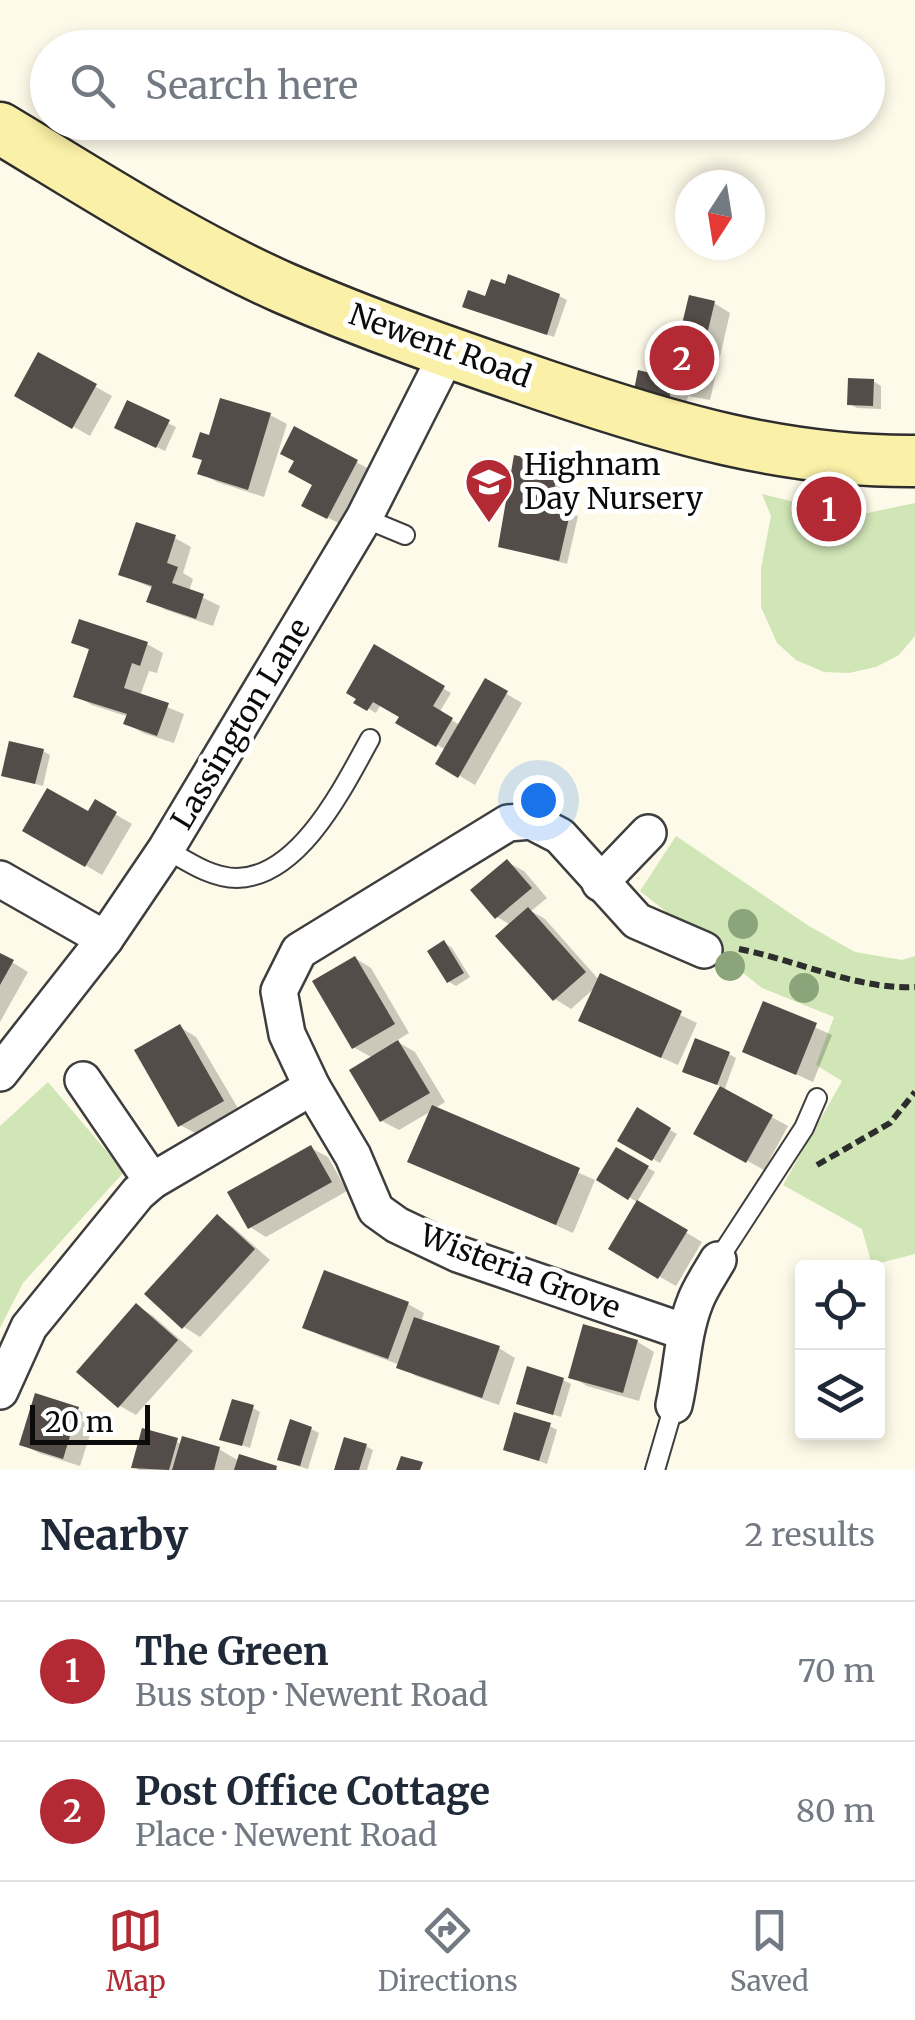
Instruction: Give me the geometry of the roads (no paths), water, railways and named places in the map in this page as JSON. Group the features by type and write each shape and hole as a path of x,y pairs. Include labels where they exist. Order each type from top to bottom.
{"main road":[{"name":"Newent Road","path":"0,128 177,235 283,287 448,352 663,426 752,447 818,458 915,461"}],"street":[{"name":"Lassington Lane","path":"0,1072 106,939 166,849 364,518 448,352"},
{"name":"Wisteria Grove","path":"686,1332 458,1254 376,1210 353,1156 312,1088 287,1035 279,991 299,950 508,823 531,821 560,836 637,920 704,950"},
{"path":"600,883 648,833"},
{"path":"0,879 106,939"},
{"path":"82,1080 152,1180"},
{"path":"0,1392 29,1328 138,1193 152,1180 312,1088"},
{"path":"674,1405 695,1300 718,1260"}],"lane":[{"path":"364,518 405,536"},
{"path":"166,849 209,873 238,878 277,867 332,807 370,738"},
{"path":"718,1260 804,1128 817,1098"},
{"path":"655,1470 674,1405"}],"place":[{"name":"Post Office Cottage","path":"682,358"},
{"name":"The Green","path":"829,509"},
{"name":"Highnam Day Nursery","path":"489,524"}]}
